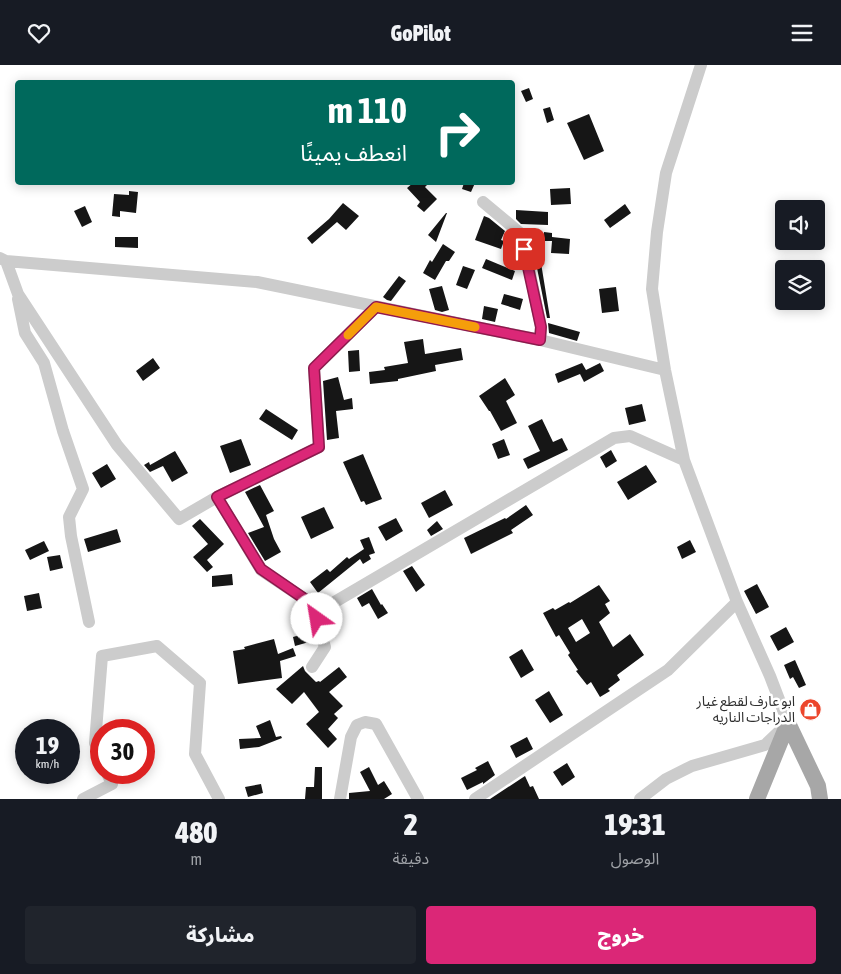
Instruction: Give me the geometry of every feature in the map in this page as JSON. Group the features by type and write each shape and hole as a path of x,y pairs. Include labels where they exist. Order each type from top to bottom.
{"main road":[{"path":"757,799 788,723"},
{"path":"788,723 818,786 820,799"}],"street":[{"path":"640,799 666,779 692,766 765,745 788,723 737,602 684,460 664,370 652,289 657,232 666,173 701,65"},
{"path":"483,202 520,233 541,327 540,340"},
{"path":"376,307 314,368 319,447 217,497 179,519 117,445 18,294 3,259 257,282 540,340 664,370"},
{"path":"18,294 25,333 44,363 63,431 83,489 69,517 71,536 89,622"},
{"path":"217,497 261,569 321,610 614,439 630,436 684,460"},
{"path":"475,799 668,670 737,602"},
{"path":"312,604 326,647 312,667"},
{"path":"97,719 102,656 158,646 200,683 195,753 219,799"},
{"path":"340,799 351,737 357,725 365,722 376,724 418,799"},
{"path":"83,799 112,784"}],"building":[{"path":"529,88 533,99 526,102 521,91"},
{"path":"550,107 554,120 547,123 543,109"},
{"path":"589,114 604,151 584,160 567,123"},
{"path":"411,185 427,185 425,187 437,199 424,212 417,206 420,202 407,188"},
{"path":"463,185 474,185 471,192 462,189"},
{"path":"570,188 571,204 551,205 550,189"},
{"path":"129,191 138,192 136,213 120,211 120,217 112,216 114,194 129,195"},
{"path":"343,203 359,216 346,230 337,222 312,244 307,238 329,219"},
{"path":"625,204 631,213 610,228 604,220"},
{"path":"85,206 92,222 82,227 74,211"},
{"path":"516,210 548,212 548,225 521,224 516,219"},
{"path":"447,213 436,242 428,235"},
{"path":"484,216 505,231 501,240 504,241 501,249 475,240"},
{"path":"544,232 552,233 552,237 570,239 569,254 551,253 552,241 543,241"},
{"path":"115,237 138,237 138,248 115,247"},
{"path":"443,244 455,252 449,261 446,261 435,280 423,273 430,260 432,262"},
{"path":"486,259 515,271 512,280 482,268"},
{"path":"536,263 541,263 550,318 547,318"},
{"path":"463,266 475,270 467,289 456,285"},
{"path":"399,276 406,281 391,301 387,300 383,297"},
{"path":"442,286 449,310 442,312 435,310 429,289"},
{"path":"616,287 619,311 602,313 599,289"},
{"path":"504,294 523,299 520,310 501,304"},
{"path":"484,306 498,309 495,322 482,319"},
{"path":"548,323 580,332 577,341 549,333"},
{"path":"423,339 425,354 461,348 463,360 435,365 436,371 398,379 398,381 370,384 369,372 385,370 384,367 408,363 404,342"},
{"path":"359,350 360,371 349,372 348,351"},
{"path":"153,358 160,368 143,381 136,371"},
{"path":"582,363 586,370 600,363 604,371 584,382 580,374 558,383 555,374"},
{"path":"338,377 344,400 352,398 353,409 336,411 339,438 327,440 323,381"},
{"path":"505,378 515,395 506,401 517,423 501,431 479,396"},
{"path":"642,404 646,421 629,425 625,408"},
{"path":"266,409 298,430 292,440 259,419"},
{"path":"542,419 553,442 562,438 568,450 528,469 523,459 540,451 528,426"},
{"path":"241,439 251,465 230,473 220,446"},
{"path":"504,439 510,455 498,459 492,444"},
{"path":"611,450 617,461 606,468 600,457"},
{"path":"175,451 188,473 172,482 163,466 150,472 144,465 149,462 150,465"},
{"path":"363,454 382,499 366,505 364,501 361,502 343,462"},
{"path":"107,464 116,479 101,488 92,473"},
{"path":"646,465 657,482 628,500 617,482"},
{"path":"260,485 274,511 266,515 274,539 281,552 265,561 248,533 264,527 245,492"},
{"path":"445,490 453,505 429,518 421,503"},
{"path":"526,505 533,515 511,530 513,533 471,554 464,538 506,519"},
{"path":"324,507 334,528 311,539 301,517"},
{"path":"396,518 403,531 386,541 378,527"},
{"path":"200,519 224,544 207,560 213,567 207,572 193,557 208,544 192,526"},
{"path":"437,521 443,529 431,536 427,530"},
{"path":"117,529 121,542 88,552 84,539"},
{"path":"369,537 375,553 369,555 371,559 363,564 360,559 318,593 310,582 327,569 330,572 347,557 349,559 364,549 360,540"},
{"path":"690,540 696,552 682,559 677,547"},
{"path":"44,541 49,551 30,560 25,550"},
{"path":"60,555 63,568 50,571 47,557"},
{"path":"412,566 425,585 416,592 403,571"},
{"path":"232,574 233,585 212,587 212,576"},
{"path":"757,584 769,607 756,614 744,591"},
{"path":"599,585 610,601 605,604 610,613 599,622 613,647 630,634 644,655 617,675 620,680 608,689 610,691 600,697 591,682 587,685 576,671 578,670 568,655 570,653 559,635 556,637 543,613 570,603","holes":["582,619 590,633 576,642 568,628"]},
{"path":"372,589 388,613 378,619 369,603 362,607 357,598"},
{"path":"39,593 42,608 27,611 24,596"},
{"path":"786,627 794,642 778,651 770,636"},
{"path":"307,633 309,642 295,646 293,637"},
{"path":"274,639 278,654 293,648 296,656 280,661 282,678 238,684 233,651"},
{"path":"522,649 534,670 521,678 509,657"},
{"path":"795,660 806,685 799,688 793,677 790,679 784,665"},
{"path":"303,666 305,671 316,682 320,682 339,667 347,677 329,692 343,706 334,714 338,718 328,729 337,739 328,748 306,724 319,712 304,692 292,704 276,689"},
{"path":"549,691 563,715 550,723 535,700"},
{"path":"810,699 821,712 817,718 813,716 804,704"},
{"path":"270,720 276,737 281,736 282,738 259,747 240,749 239,739 261,738 256,726"},
{"path":"527,737 533,749 516,758 510,746"},
{"path":"488,761 495,775 483,784 483,782 467,790 461,778 477,770 475,768"},
{"path":"567,763 575,777 562,786 553,772"},
{"path":"315,767 322,767 322,799 305,799 306,787 314,787"},
{"path":"369,767 378,785 384,781 392,794 384,799 349,799 349,793 370,791 360,772"},
{"path":"525,776 530,787 533,786 539,799 490,799"},
{"path":"261,784 263,793 248,797 245,787"}],"slow traffic":[{"path":"348,335 376,307 475,327"}],"place":[{"name":"ابو عارف لقطع غيار الدراجات الناريه","path":"811,709"}],"route":[{"path":"317,619 312,604 261,569 217,497 319,447 314,368 376,307 540,340 541,327 524,249"}]}
